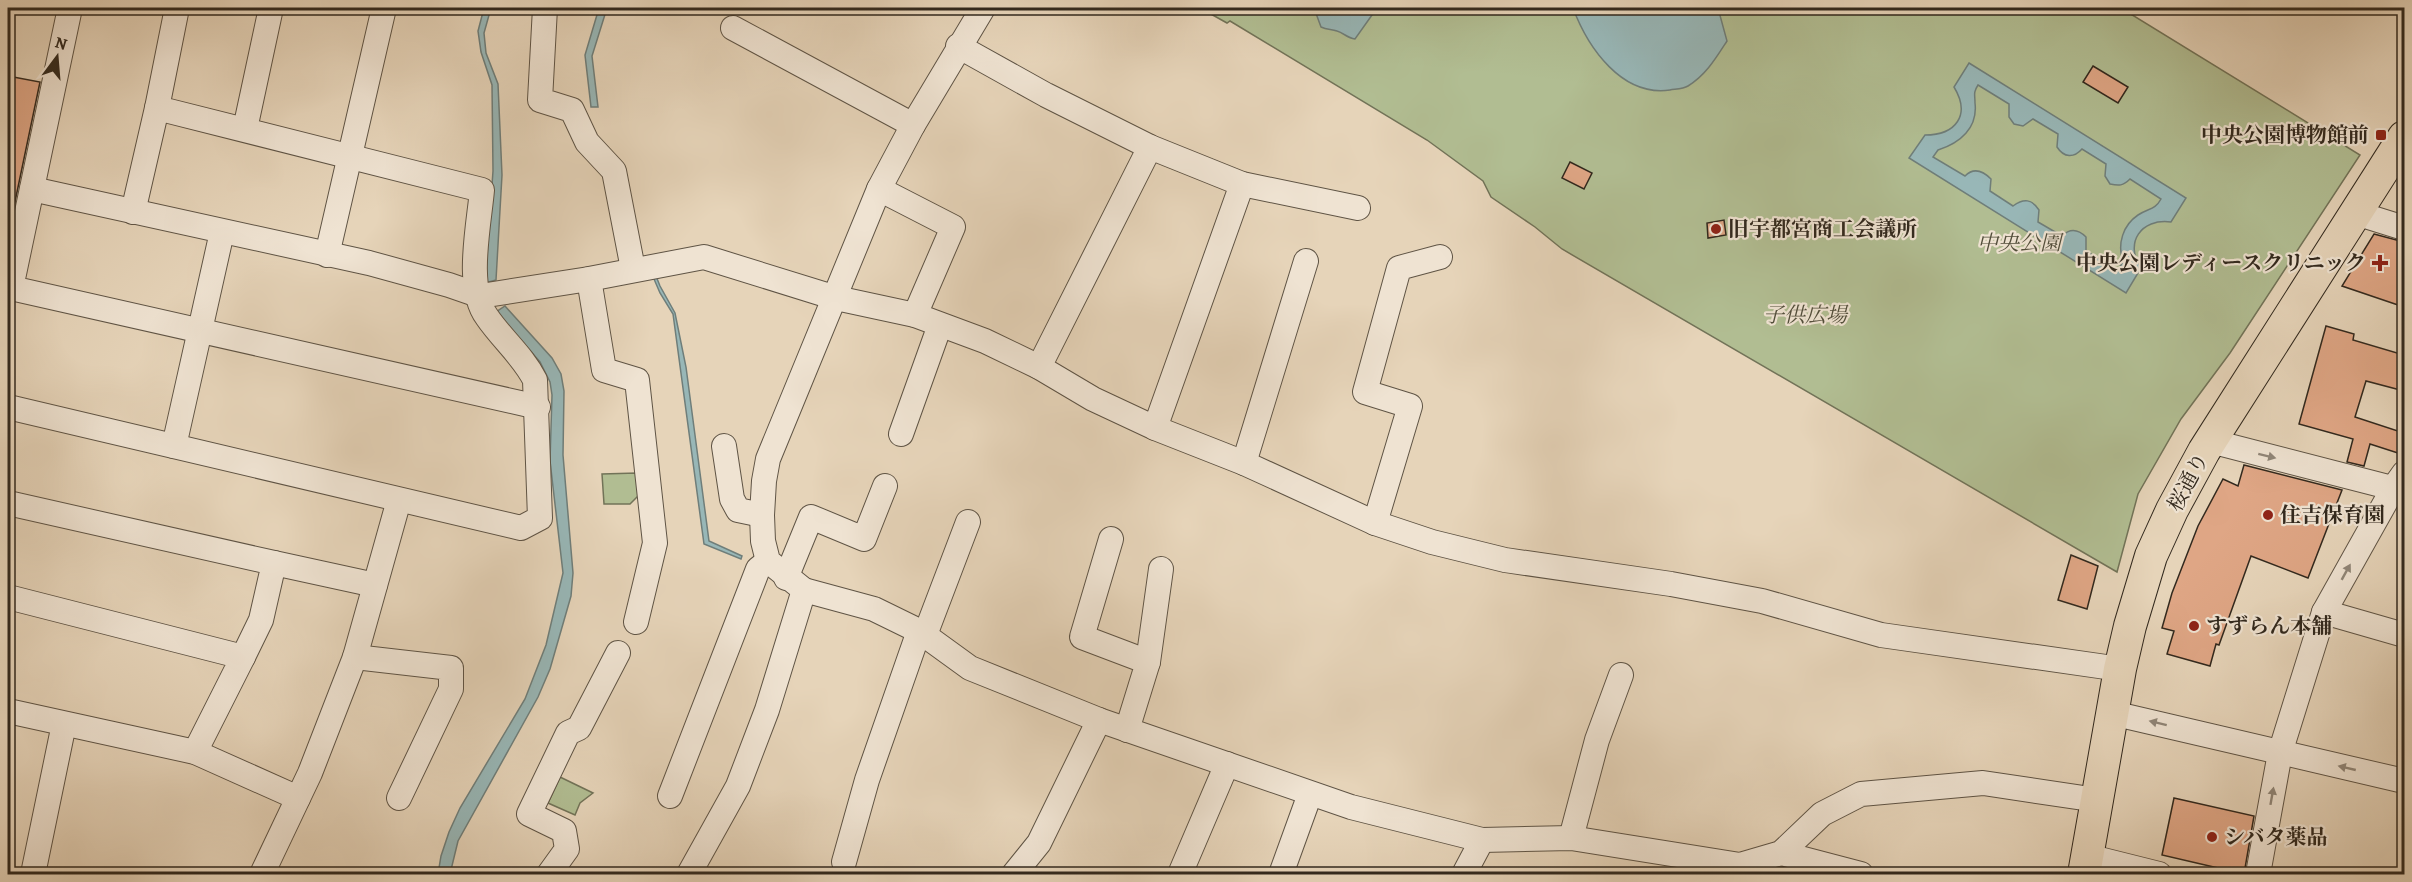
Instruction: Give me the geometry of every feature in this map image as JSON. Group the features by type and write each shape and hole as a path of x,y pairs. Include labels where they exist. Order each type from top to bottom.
{"main road":[{"name":"桜通り","path":"2087,870 2112,713 2130,626 2151,556 2172,510 2210,441 2404,137"}],"street":[{"path":"70,8 11,288 538,407"},
{"path":"133,212 177,8"},
{"path":"245,129 271,8"},
{"path":"327,255 384,8"},
{"path":"545,8 540,100 572,110 587,142 614,171 633,269"},
{"path":"983,8 958,46 879,189 768,459 764,481 763,541 768,561 795,584 874,609 922,633 970,668 1099,720 1351,807 1482,840 1571,838 1739,870 1781,853 1822,814 1861,794 1983,783 2097,800"},
{"path":"733,28 913,125"},
{"path":"958,46 1046,95 1150,147 1242,184 1358,208"},
{"path":"8,407 521,528 540,518 538,407 535,380 528,366 486,316 490,293 482,190 157,108"},
{"path":"1039,367 1150,147"},
{"path":"1155,428 1242,184"},
{"path":"32,189 490,293 589,279 704,257 836,298 915,315 985,341 1039,367 1093,399 1155,428 1244,463 1375,522 1432,542 1504,560 1671,584 1762,601 1881,635 2121,669"},
{"path":"879,189 953,226 915,315"},
{"path":"2356,213 2404,228"},
{"path":"174,446 222,232"},
{"path":"1375,522 1410,406 1365,392 1399,268 1440,257"},
{"path":"1244,463 1306,261"},
{"path":"589,279 604,370 637,380 655,543 636,622"},
{"path":"901,434 940,325"},
{"path":"2210,441 2401,484 2324,612 2280,753 2258,874"},
{"path":"724,446 732,499 738,510 762,515"},
{"path":"689,874 738,786 767,710 811,517 864,539 885,486"},
{"path":"262,874 298,798 355,657 399,500"},
{"path":"8,503 375,585"},
{"path":"844,862 867,780 922,633 968,522"},
{"path":"1111,539 1082,637 1148,662"},
{"path":"670,796 758,569 768,561"},
{"path":"195,752 261,620 274,563"},
{"path":"1127,730 1148,662 1161,569"},
{"path":"8,597 243,657"},
{"path":"2324,612 2404,635"},
{"path":"549,874 567,849 564,831 530,814 568,733 579,728 618,653"},
{"path":"355,657 451,668 451,689 399,798"},
{"path":"1571,838 1597,740 1621,675"},
{"path":"8,711 195,752 298,798"},
{"path":"2112,713 2404,781"},
{"path":"1014,874 1039,843 1099,720"},
{"path":"33,874 64,724"},
{"path":"1180,874 1227,764"},
{"path":"1281,874 1311,794"},
{"path":"1464,874 1482,840"},
{"path":"1781,853 1861,874"},
{"path":"2087,870 2159,874"}],"green space":[{"name":"中央公園","path":"1200,8 2121,8 2360,155 2230,353 2181,419 2138,494 2117,572 1562,249 1491,197 1483,181 1427,140 1230,21 1227,23"},
{"path":"637,473 638,496 630,504 604,504 602,474"},
{"path":"560,777 593,793 580,803 575,815 548,803"}],"water":[{"path":"484,8 491,8 484,33 486,53 498,84 502,175 496,280 485,283 493,171 492,85 481,52 478,31"},
{"path":"599,8 607,8 592,56 598,107 591,107 585,55"},
{"path":"1314,8 1370,8 1372,15 1355,39 1321,27"},
{"path":"1573,8 1718,8 1727,41 1715,60 1688,86 1670,90 1653,90 1637,86 1622,78 1609,67 1588,39"},
{"path":"1969,63 2186,198 2171,222 2151,224 2138,234 2134,250 2141,268 2126,293 1909,158 1925,135 1945,131 1957,122 1961,106 1954,87","holes":["1978,85 2009,104 2009,117 2014,124 2023,126 2033,119 2058,134 2057,147 2066,155 2072,155 2082,149 2106,164 2105,176 2110,184 2121,185 2130,179 2161,199 2154,207 2128,224 2121,242 2123,261 2118,270 2086,251 2086,237 2080,232 2074,230 2062,236 2038,222 2039,210 2031,202 2024,201 2013,206 1990,191 1991,179 1985,174 1975,171 1965,176 1933,157 1938,150 1960,139 1970,127 1974,120 1975,90"]},
{"path":"654,271 675,313 686,367 709,541 742,556 741,559 704,544 673,314 660,293 651,272"},
{"path":"505,306 552,358 561,374 564,391 563,455 573,573 571,596 550,669 538,697 458,841 450,874 438,874 449,832 460,808 525,699 546,645 563,573 550,461 552,395 550,382 540,362 496,312"}],"building":[{"path":"2093,66 2128,87 2118,103 2083,82"},
{"path":"8,76 40,82 8,235"},
{"path":"1570,162 1592,173 1584,189 1562,178"},
{"name":"旧宇都宮商工会議所","path":"1724,220 1726,235 1708,238 1707,223"},
{"name":"中央公園レディースクリニック","path":"2374,234 2404,242 2404,285 2398,305 2342,286"},
{"path":"2326,326 2354,334 2353,340 2404,355 2404,391 2366,381 2355,417 2404,433 2404,455 2370,444 2364,466 2347,462 2353,439 2299,424"},
{"path":"2244,465 2342,490 2308,578 2251,556 2219,645 2216,644 2210,666 2167,654 2174,631 2162,628 2172,593 2198,526 2223,479 2238,486"},
{"path":"2071,555 2098,566 2087,609 2058,600"},
{"name":"シバタ薬品","path":"2174,798 2254,816 2244,874 2162,855"}],"place":[{"name":"中央公園博物館前","path":"2381,135"},
{"name":"旧宇都宮商工会議所","path":"1716,229"},
{"name":"中央公園レディースクリニック","path":"2380,263"},
{"name":"住吉保育園","path":"2268,515"},
{"name":"すずらん本舗","path":"2194,626"},
{"name":"シバタ薬品","path":"2212,837"}],"park label":[{"name":"子供広場","path":"1805,315"}]}
